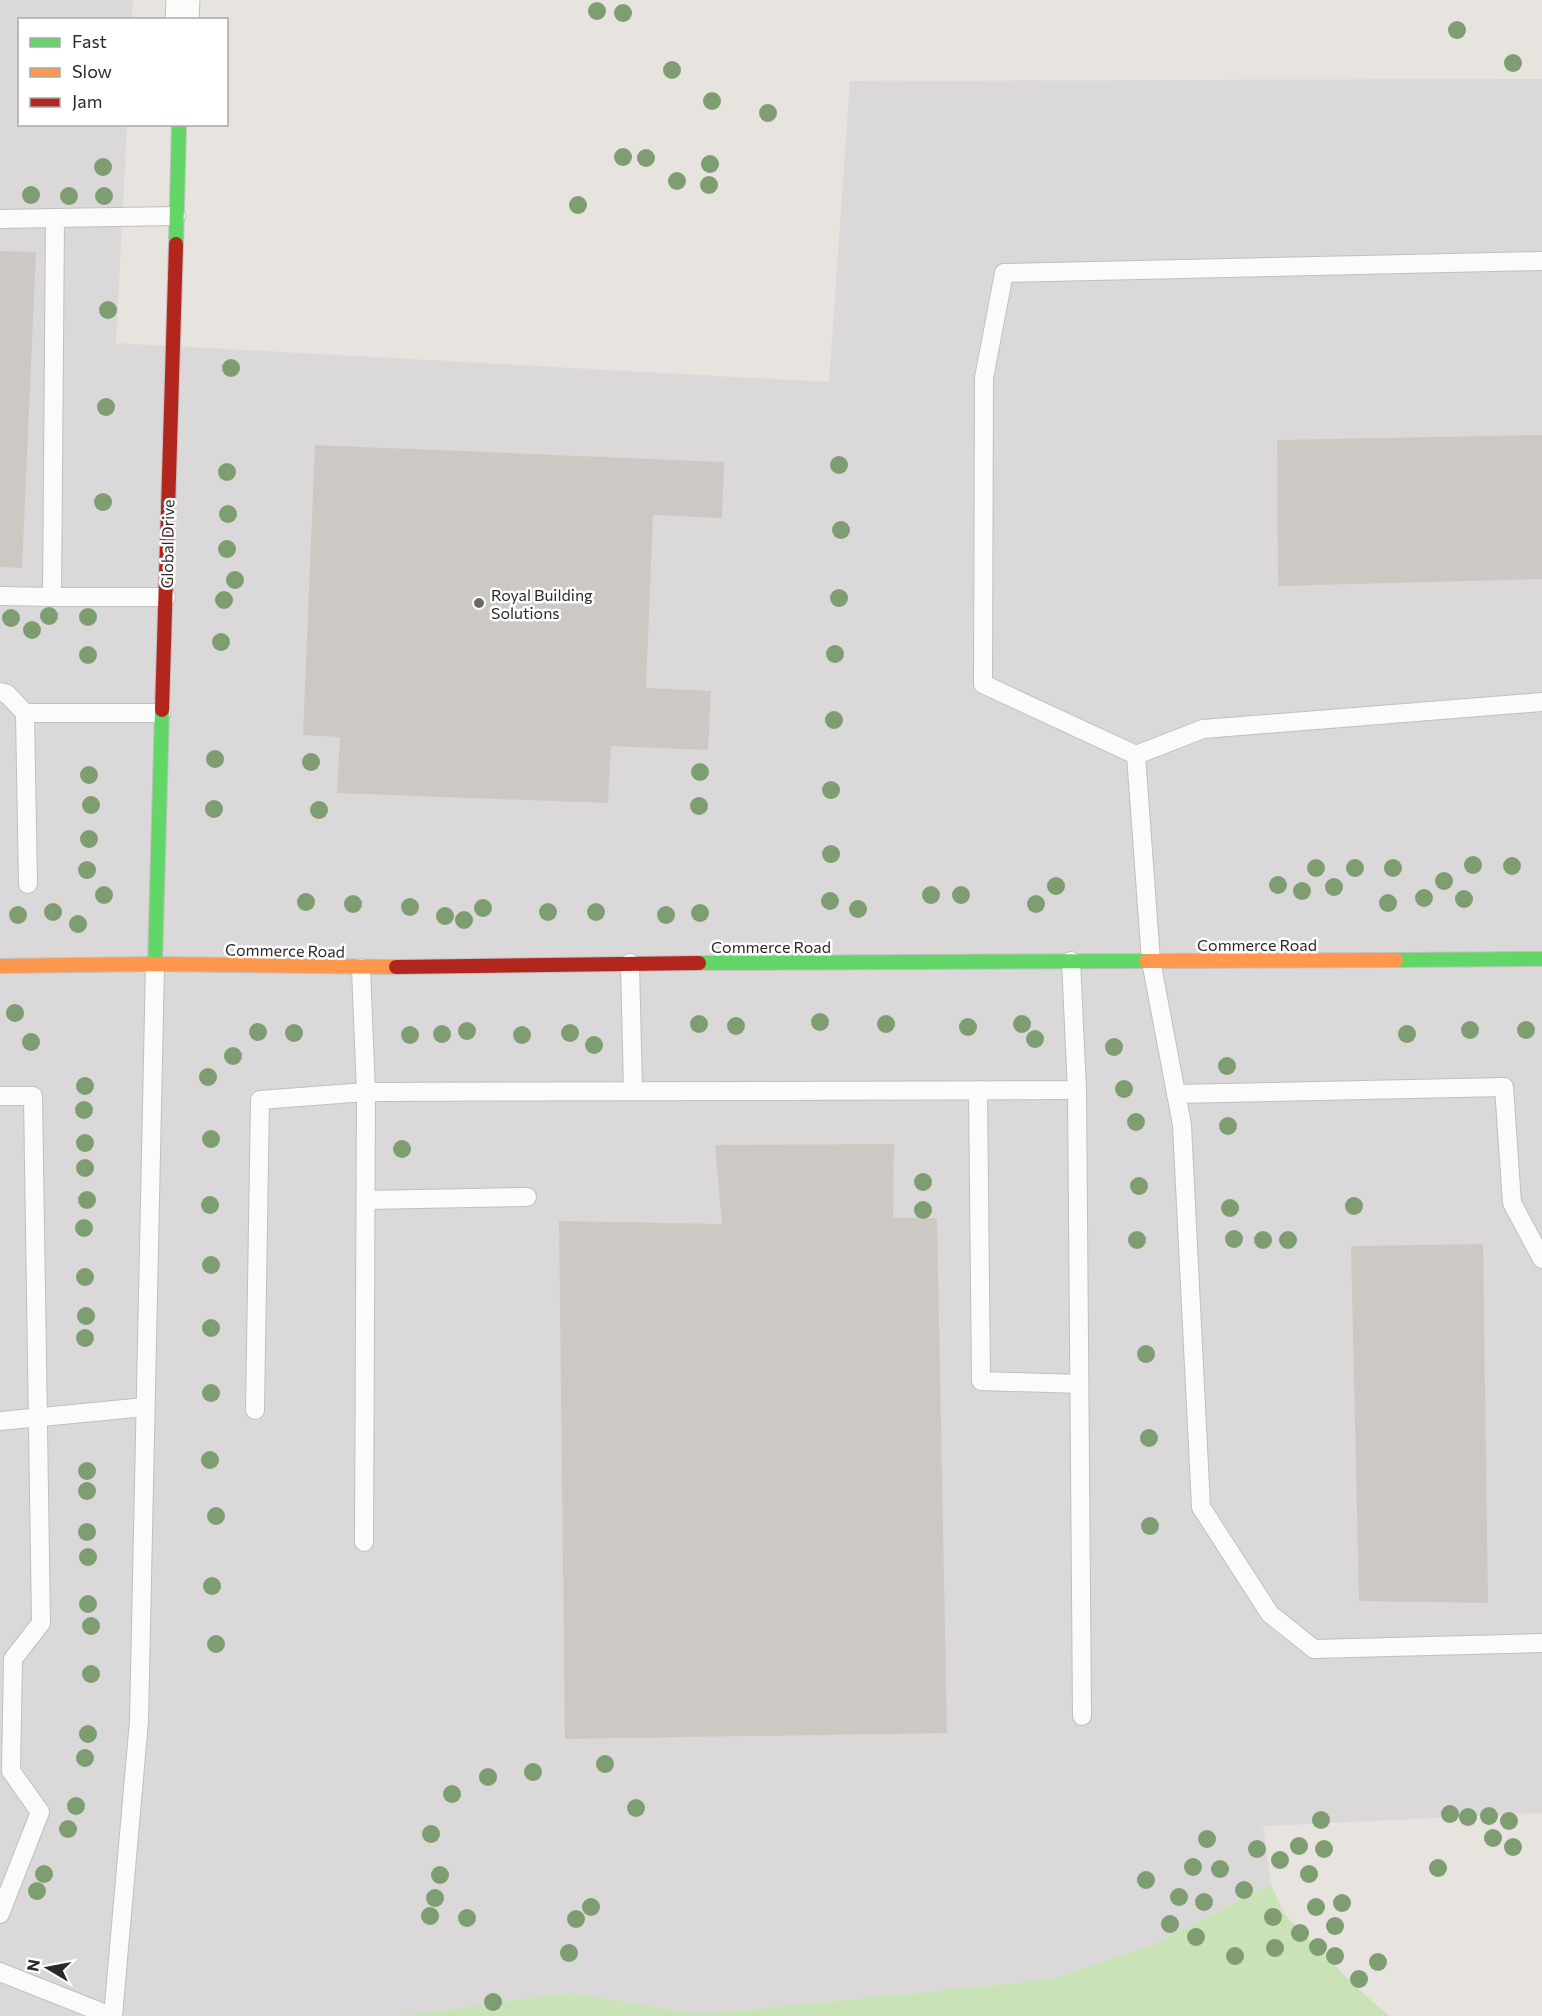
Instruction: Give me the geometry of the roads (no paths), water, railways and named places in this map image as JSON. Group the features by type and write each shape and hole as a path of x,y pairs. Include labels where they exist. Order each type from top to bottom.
{"street":[{"path":"182,18 183,0"},
{"name":"Global Drive","path":"155,964 179,126"},
{"name":"Commerce Road","path":"0,966 155,964 361,968 630,963 1542,959"}],"lane":[{"path":"0,219 176,216"},
{"path":"52,597 55,218"},
{"path":"1542,261 1004,273 984,378 983,684 1136,755 1203,729 1542,702"},
{"path":"0,596 166,597"},
{"path":"0,692 7,694 25,713 28,884"},
{"path":"25,713 161,713"},
{"path":"1136,755 1151,961 1182,1125 1201,1507 1270,1614 1314,1649 1542,1643"},
{"path":"1071,961 1077,1090 1082,1716"},
{"path":"630,963 633,1091"},
{"path":"0,1972 112,2016 138,1721 155,964"},
{"path":"361,968 366,1092 364,1542"},
{"path":"1176,1094 1504,1087 1512,1203 1542,1260"},
{"path":"978,1090 981,1381 1079,1384"},
{"path":"255,1410 260,1100 366,1092 1077,1090"},
{"path":"0,1096 33,1096 41,1623 13,1659 11,1771 40,1812 0,1914"},
{"path":"366,1200 527,1197"},
{"path":"0,1421 145,1407"}],"place":[{"name":"Royal Building Solutions","path":"479,603"}]}
